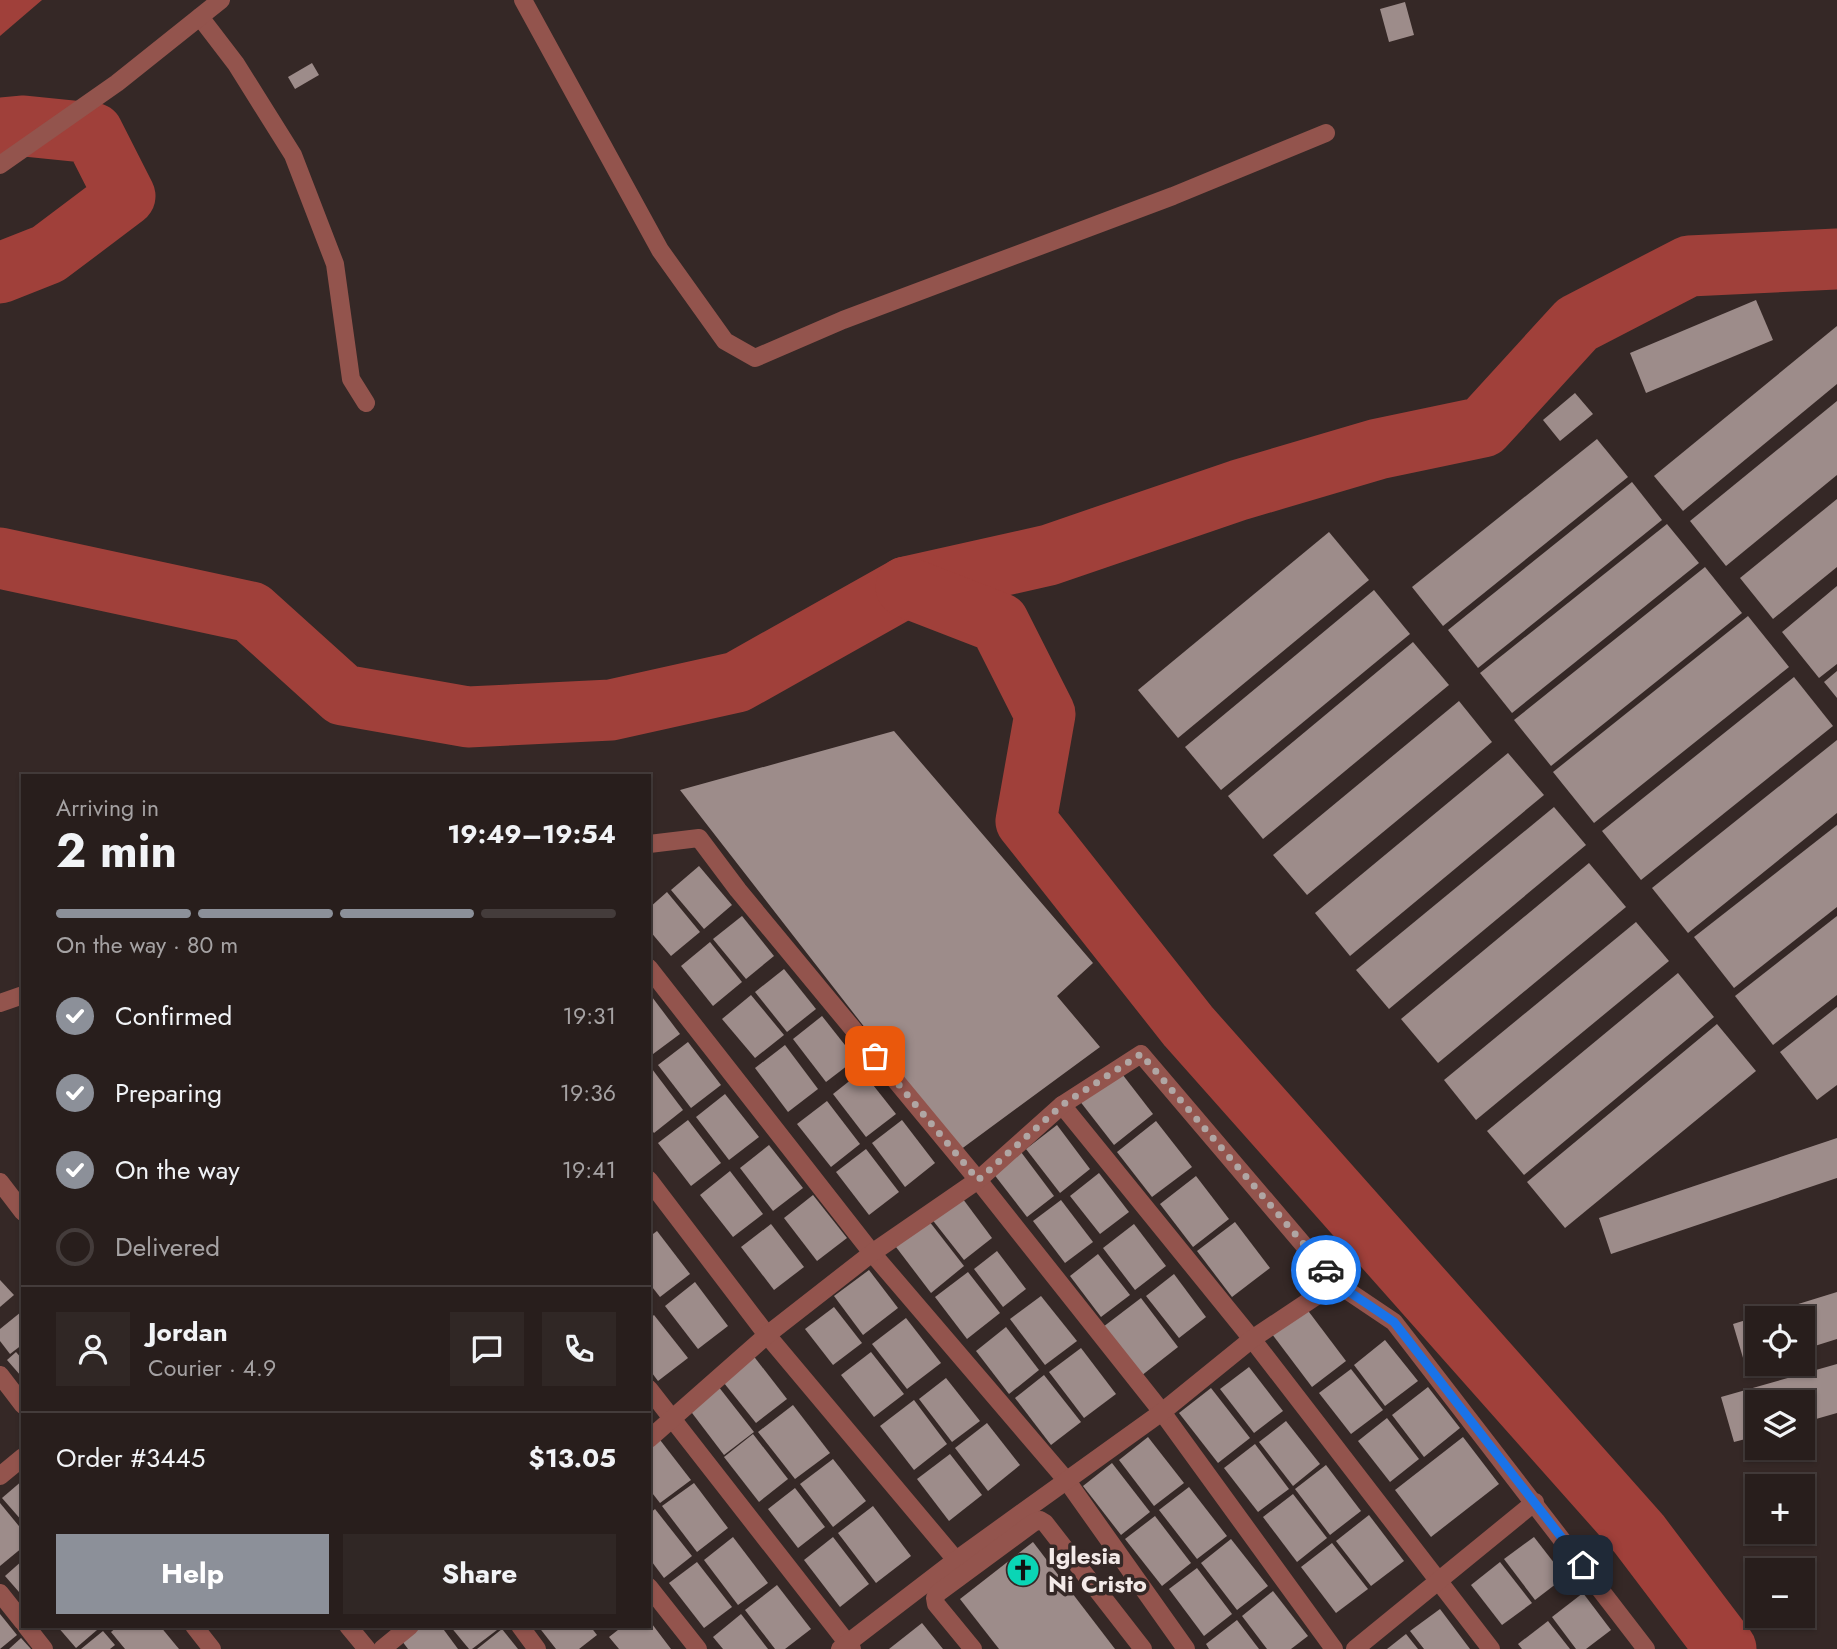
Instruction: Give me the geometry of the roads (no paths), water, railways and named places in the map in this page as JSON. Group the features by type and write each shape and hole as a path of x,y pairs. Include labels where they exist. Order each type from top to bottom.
{"street":[{"path":"1,165 117,83 221,0"},
{"path":"523,0 660,250 725,341 755,358 843,320 1160,201 1326,133"},
{"path":"200,17 236,64 293,155 335,264 351,379 366,403"},
{"path":"651,844 699,838 738,890 978,1180 1162,1412 1334,1649"},
{"path":"651,971 872,1253 1067,1481 1186,1649"},
{"path":"0,1003 21,996"},
{"path":"651,1437 767,1335 872,1253 978,1180 1062,1105 1141,1054 1336,1283 1394,1322 1646,1649"},
{"path":"1062,1105 1252,1339 1491,1649"},
{"path":"0,1182 21,1209"},
{"path":"651,1184 767,1335 956,1560"},
{"path":"651,1392 846,1647 956,1560 1162,1412 1252,1339 1336,1283"},
{"path":"0,1374 21,1402"},
{"path":"0,1476 21,1459"},
{"path":"1355,1649 1535,1502"},
{"path":"973,1649 936,1604 935,1598 1040,1520 1143,1649"},
{"path":"651,1590 698,1649"},
{"path":"0,1593 21,1620"},
{"path":"27,1628 44,1649"},
{"path":"196,1628 212,1649"},
{"path":"350,1628 367,1649"},
{"path":"382,1649 408,1628"},
{"path":"521,1628 537,1649"}],"waterway":[{"path":"0,128 24,126 93,133 125,196 48,254 0,273"},
{"path":"0,558 251,612 343,695 468,717 611,710 737,682 906,587 1049,555 1239,490 1378,449 1483,427 1577,324 1689,266 1837,259"},
{"path":"906,587 999,623 1045,714 1026,821 1188,1026 1639,1534 1726,1649"}],"place":[{"name":"Iglesia Ni Cristo","path":"1023,1570"}]}
